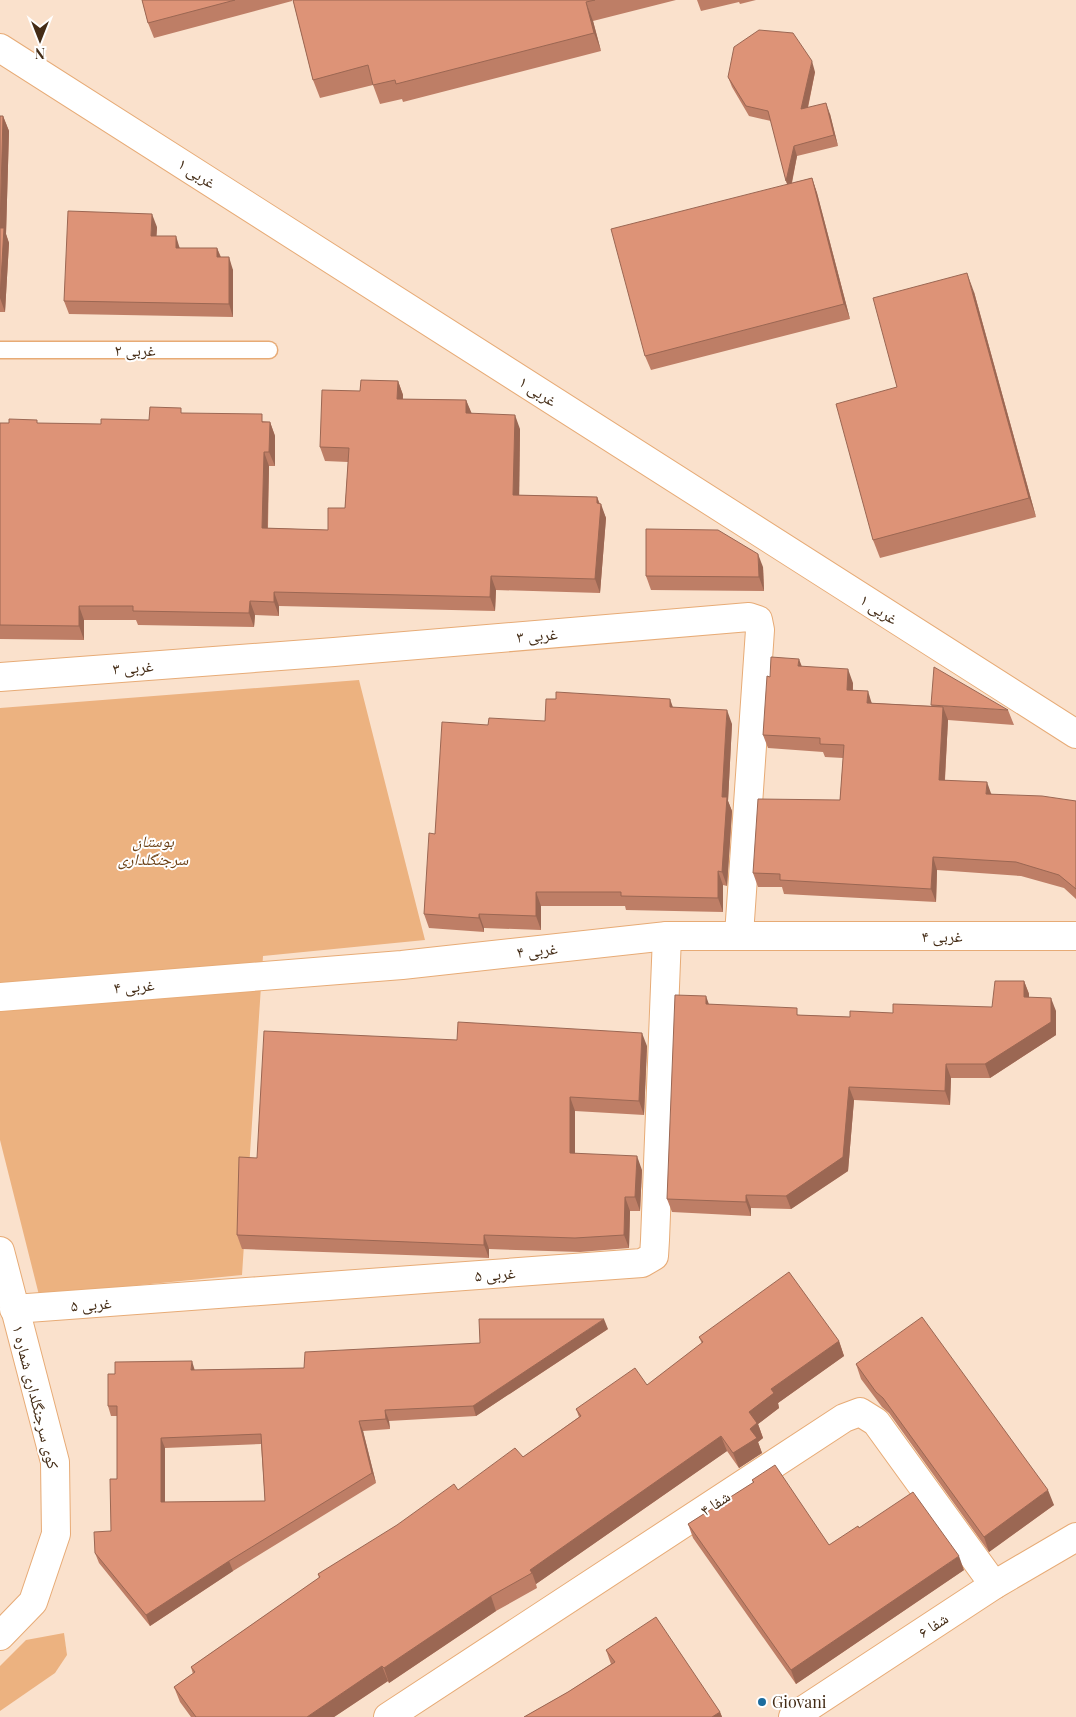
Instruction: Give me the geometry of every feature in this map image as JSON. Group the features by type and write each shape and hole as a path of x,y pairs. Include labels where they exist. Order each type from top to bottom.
{"street":[{"name":"غربی ۱","path":"0,48 1076,734"},
{"name":"غربی ۳","path":"0,677 334,652 749,616 758,620 760,630 739,935"},
{"name":"غربی ۴","path":"0,997 402,965 667,936 1076,936"},
{"name":"غربی ۵","path":"14,1309 642,1263 654,1256 667,936"},
{"name":"کوی سرجنگلداری شماره ۱","path":"0,1251 55,1462 56,1534 33,1602 0,1636"},
{"name":"شفا ۴","path":"388,1717 844,1418 860,1412 876,1422 994,1585"},
{"name":"شفا ۶","path":"793,1717 994,1585 1076,1537"}],"lane":[{"name":"غربی ۲","path":"0,350 269,350"}],"green space":[{"name":"بوستان سرجنگلداری","path":"359,680 425,940 263,956 242,1275 39,1295 0,1140 0,708"},
{"path":"64,1633 67,1655 55,1673 0,1711 0,1666 26,1640"}],"building":[{"path":"142,0 235,0 148,23"},
{"path":"293,0 595,0 586,2 594,33 396,84 395,80 373,85 368,65 313,80"},
{"path":"759,30 793,33 812,61 801,109 826,103 834,135 794,146 786,181 768,111 746,106 728,77 734,47"},
{"path":"0,116 3,116 0,228"},
{"path":"812,178 844,304 645,356 611,229"},
{"path":"68,211 152,214 151,236 176,236 176,248 217,248 217,257 229,257 229,304 64,301"},
{"path":"0,228 4,228 0,298"},
{"path":"967,273 1029,498 873,540 836,404 897,387 873,298"},
{"path":"361,380 398,381 397,399 466,400 466,413 515,415 513,495 597,497 597,503 601,504 595,579 491,576 490,597 274,592 274,602 250,601 249,613 133,611 133,606 79,606 79,626 0,625 0,423 9,423 9,419 37,420 37,423 101,424 101,419 149,420 150,407 181,408 181,413 262,414 262,422 270,422 269,452 264,452 262,528 328,530 328,508 345,508 349,448 320,447 322,390 360,391"},
{"path":"646,529 718,530 758,554 759,577 646,576"},
{"path":"771,657 799,659 798,666 848,669 847,690 868,691 867,703 943,707 939,780 987,782 986,794 1042,796 1076,801 1076,889 1059,875 1016,862 933,857 931,889 780,880 780,874 753,873 758,799 840,800 844,745 820,744 820,738 763,735 767,676 770,677"},
{"path":"934,667 1008,710 931,705"},
{"path":"556,692 670,699 670,707 727,710 722,797 727,797 722,872 718,871 718,898 621,896 621,892 536,892 536,916 479,914 479,918 424,914 429,833 435,834 442,722 488,725 489,718 545,721 546,699 556,699"},
{"path":"995,981 1024,981 1024,997 1051,998 1051,1022 985,1064 946,1064 945,1091 849,1087 843,1157 786,1196 746,1195 746,1202 667,1199 675,995 706,996 706,1004 797,1008 797,1015 850,1017 850,1011 893,1013 893,1004 992,1007"},
{"path":"458,1022 642,1033 639,1101 570,1097 570,1153 637,1156 635,1197 625,1197 624,1235 575,1238 484,1235 484,1245 237,1235 239,1157 257,1158 264,1031 457,1040"},
{"path":"789,1272 839,1341 771,1389 774,1393 749,1412 757,1423 750,1429 757,1438 733,1453 721,1436 530,1570 532,1573 491,1596 307,1717 196,1717 174,1687 195,1672 191,1667 320,1577 318,1574 397,1525 454,1484 458,1490 515,1448 523,1457 581,1416 576,1409 635,1368 647,1385 703,1342 699,1337"},
{"path":"922,1317 1048,1490 984,1537 856,1364"},
{"path":"479,1319 604,1319 473,1406 385,1410 386,1419 359,1421 372,1473 229,1561 146,1615 95,1553 94,1532 111,1531 110,1479 117,1479 117,1406 108,1406 108,1374 115,1374 115,1362 192,1361 191,1370 304,1368 305,1352 480,1343","holes":["261,1434 265,1501 161,1502 161,1438"]},
{"path":"775,1465 829,1545 858,1526 859,1528 913,1492 959,1556 791,1670 688,1524 754,1482 752,1480"},
{"path":"656,1617 720,1712 712,1717 524,1717 615,1662 606,1650"}],"place":[{"name":"Giovani","path":"762,1702"}]}
